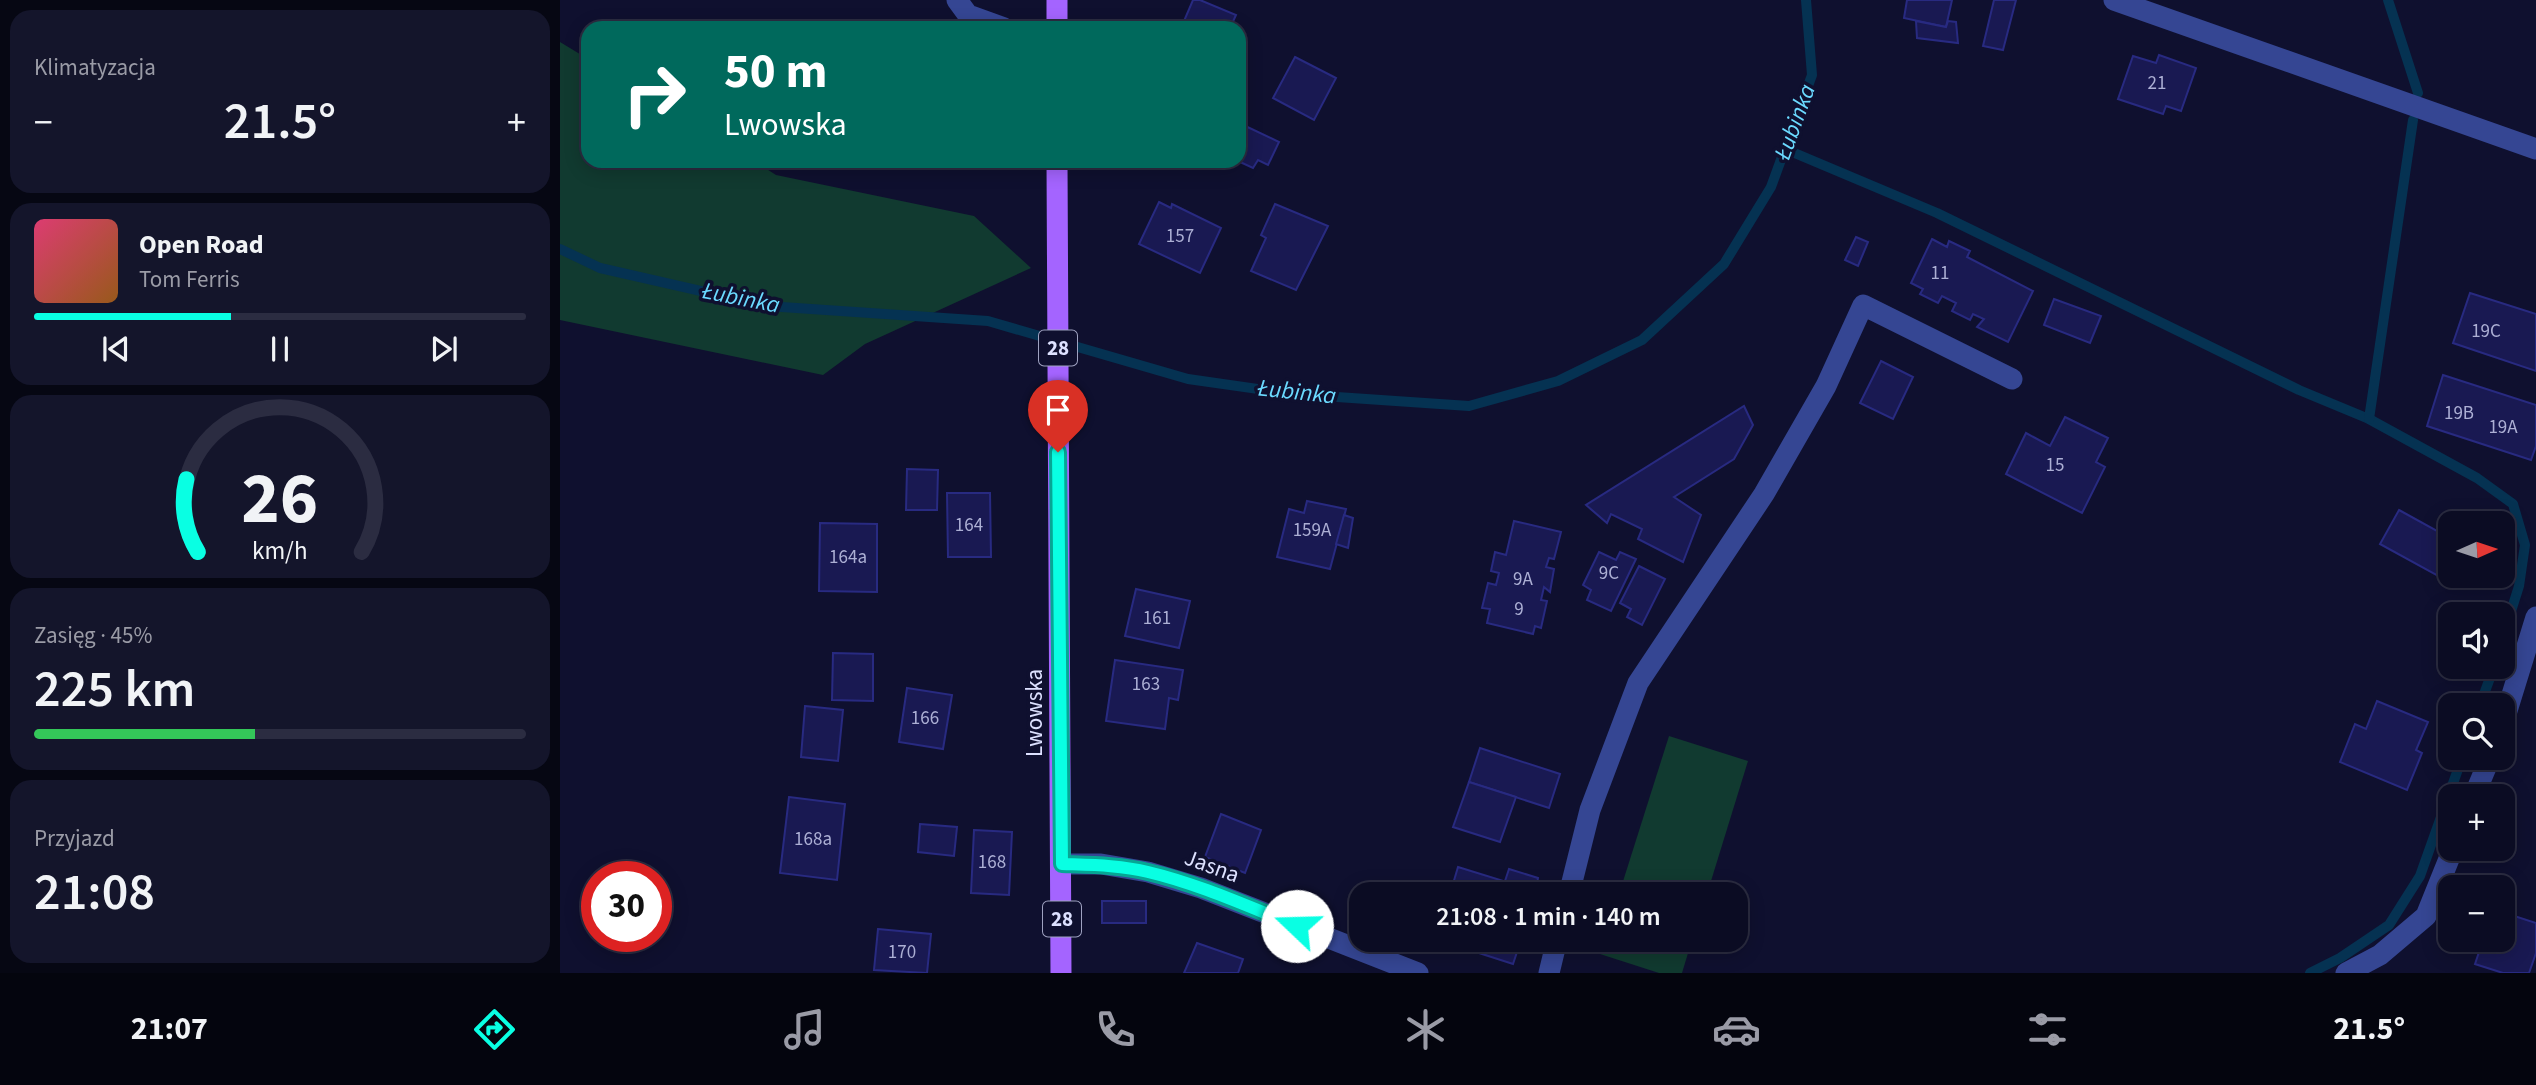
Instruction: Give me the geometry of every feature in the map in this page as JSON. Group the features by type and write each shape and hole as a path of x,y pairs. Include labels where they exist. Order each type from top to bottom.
{"main road":[{"path":"1057,0 1057,21"},
{"name":"Lwowska","path":"1058,168 1062,973"}],"street":[{"path":"957,0 968,15 985,21"},
{"path":"2114,0 2536,149"},
{"path":"1572,882 1590,810 1638,683 1764,494 1826,386 1863,305 2012,379"},
{"path":"2513,693 2536,617"},
{"path":"2346,973 2379,955 2426,916 2448,861"},
{"name":"Jasna","path":"1062,864 1101,864 1148,872 1200,888 1418,973"},
{"path":"1549,973 1554,952"}],"green space":[{"path":"560,42 581,55 581,168 765,168 776,175 974,216 1031,268 865,344 823,375 560,320"},
{"path":"1669,736 1748,761 1711,882 1623,882"},
{"path":"1688,952 1682,973 1659,973 1600,954"}],"building":[{"path":"1193,0 1200,0 1236,15 1233,21 1184,21"},
{"path":"1907,0 1952,0 1946,27 1904,18"},
{"path":"1994,0 2016,0 2003,50 1983,46"},
{"path":"1916,21 1946,27 1948,21 1956,22 1958,43 1917,38"},
{"path":"2159,55 2196,68 2181,111 2166,106 2163,114 2118,99 2133,56 2156,63"},
{"path":"1295,57 1336,78 1314,120 1273,98"},
{"path":"1246,126 1279,142 1268,165 1258,160 1253,168 1246,165"},
{"path":"1159,202 1171,208 1172,204 1221,228 1200,273 1139,244"},
{"path":"1275,204 1328,226 1296,290 1251,271 1266,238 1261,235"},
{"path":"1856,237 1868,242 1858,266 1845,260"},
{"path":"1932,239 1947,247 1949,241 1970,251 1967,257 2033,291 2008,342 1977,327 1984,319 1973,314 1970,320 1952,311 1956,303 1942,296 1938,303 1920,294 1923,289 1911,283"},
{"path":"2470,293 2536,314 2536,371 2453,343"},
{"path":"2054,299 2101,316 2090,343 2044,325"},
{"path":"1881,361 1913,377 1893,419 1860,403"},
{"path":"2443,375 2536,405 2536,446 2531,460 2427,426"},
{"path":"1744,406 1753,425 1734,459 1674,497 1701,515 1683,562 1638,539 1642,529 1611,514 1607,523 1586,505"},
{"path":"2065,417 2108,438 2096,462 2105,467 2082,513 2006,474 2026,433 2050,446"},
{"path":"907,469 938,470 937,510 906,510"},
{"path":"947,493 990,493 991,557 948,557"},
{"path":"1307,501 1346,509 1330,569 1277,557 1289,509 1304,513"},
{"path":"2399,510 2438,531 2438,576 2380,544"},
{"path":"1344,515 1353,518 1348,548 1336,544"},
{"path":"1514,521 1561,532 1554,559 1549,558 1546,567 1554,569 1550,592 1544,587 1541,600 1547,601 1541,628 1535,626 1533,634 1487,623 1490,609 1482,608 1488,583 1496,585 1499,573 1491,571 1495,552 1506,555"},
{"path":"820,523 877,524 877,592 819,591"},
{"path":"1599,552 1616,560 1620,552 1636,559 1611,611 1587,600 1591,590 1583,585"},
{"path":"1639,566 1665,579 1642,625 1627,617 1631,609 1620,603"},
{"path":"1136,589 1190,601 1179,648 1125,636"},
{"path":"833,653 873,654 873,701 832,700"},
{"path":"1115,660 1183,670 1178,700 1169,698 1165,729 1106,721"},
{"path":"907,688 952,695 943,749 899,742"},
{"path":"2377,701 2428,722 2416,750 2422,753 2407,790 2340,762 2355,724 2366,729"},
{"path":"805,706 843,710 838,761 801,757"},
{"path":"1480,748 1560,774 1549,808 1469,782"},
{"path":"1469,782 1516,797 1500,842 1453,827"},
{"path":"789,797 845,804 837,880 780,873"},
{"path":"1221,814 1261,830 1245,873 1205,857"},
{"path":"920,824 957,827 954,856 918,852"},
{"path":"974,830 1012,832 1009,895 971,893"},
{"path":"1458,867 1507,882 1454,882"},
{"path":"1509,869 1538,878 1537,882 1505,881"},
{"path":"1102,901 1146,901 1146,923 1102,923"},
{"path":"2515,916 2536,923 2536,953 2529,973 2503,973 2475,964 2479,952 2515,952"},
{"path":"878,929 931,934 927,973 874,970"},
{"path":"1197,943 1243,959 1238,973 1184,973"},
{"path":"1476,952 1517,952 1513,964"}],"waterway":[{"name":"Łubinka","path":"560,249 600,268 767,306 988,321 1188,379 1293,394 1469,406 1558,381 1642,340 1724,264 1771,187 1812,75 1806,0"},
{"path":"2388,0 2418,93"},
{"path":"2369,419 2413,120"},
{"path":"1785,149 1937,213 2299,390 2369,419 2477,478 2513,504 2525,545 2514,602"},
{"path":"2484,693 2490,679"},
{"path":"2310,973 2340,958 2389,925 2420,876 2458,770"}],"route":[{"path":"1058,452 1062,864 1101,864 1148,872 1200,888 1297,926"}]}
